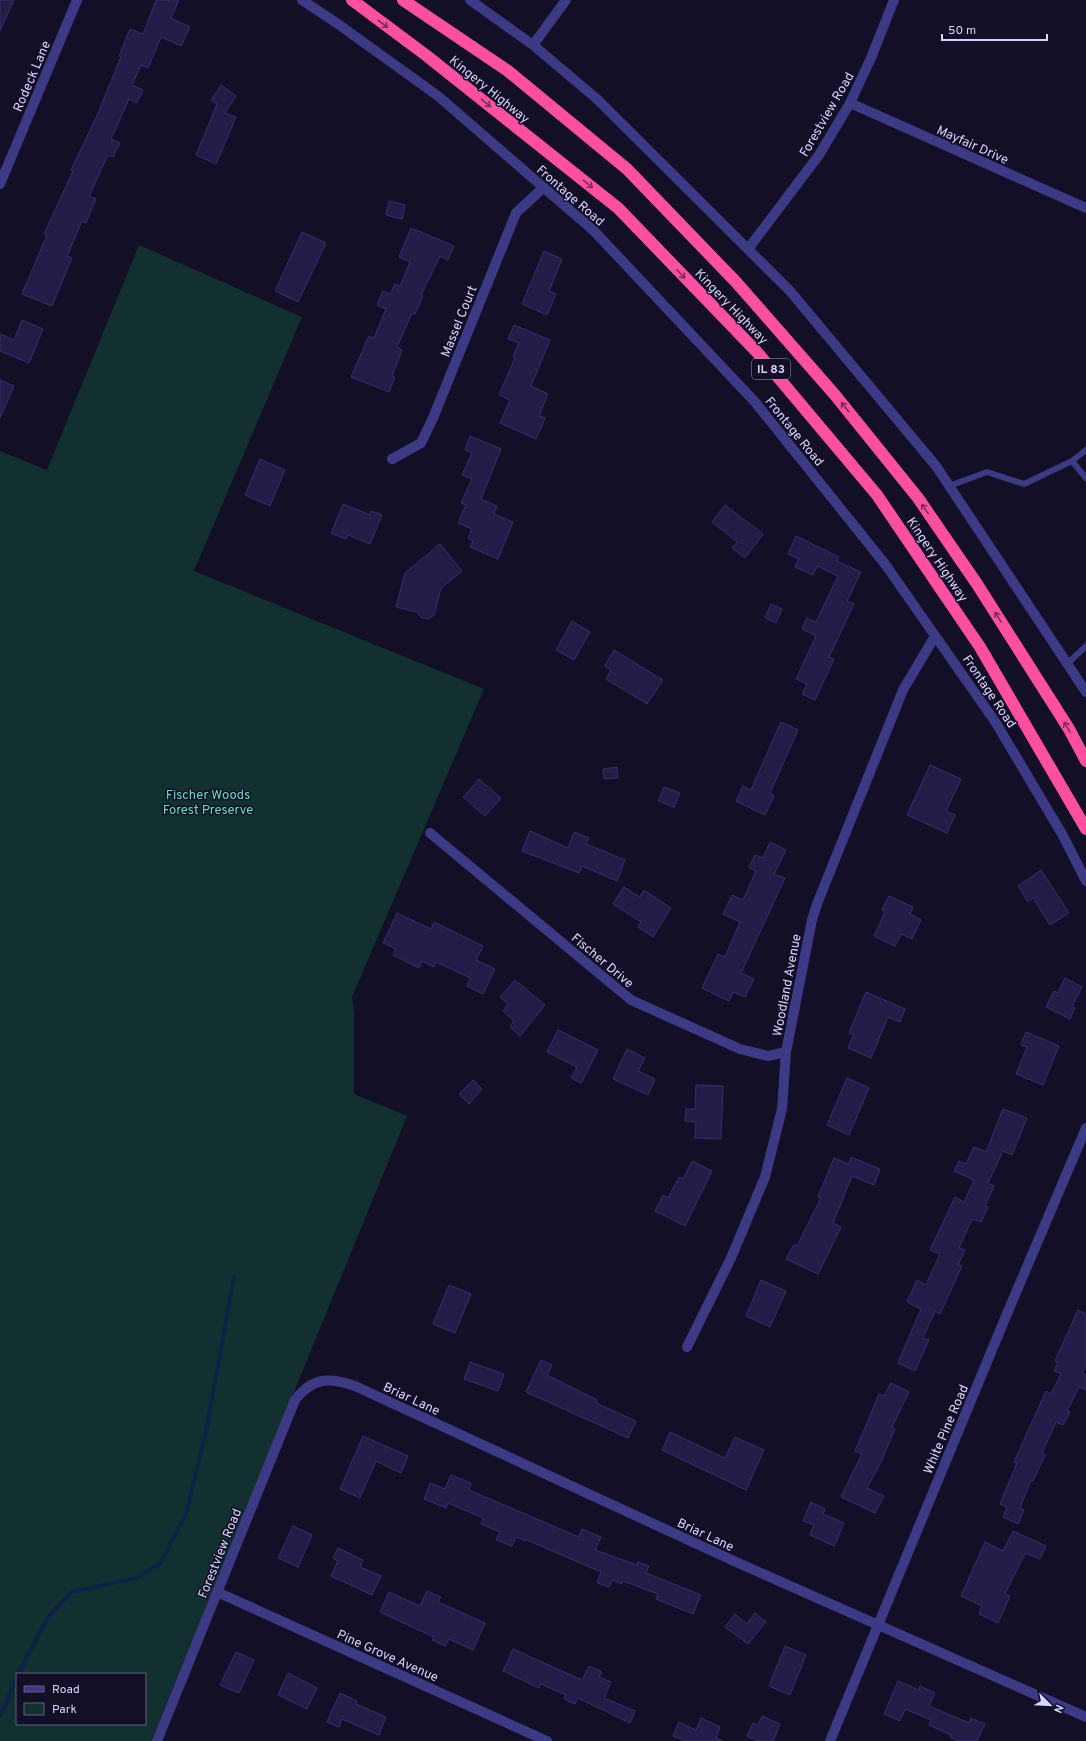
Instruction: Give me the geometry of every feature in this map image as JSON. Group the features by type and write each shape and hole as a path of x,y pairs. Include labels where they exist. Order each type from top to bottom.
{"highway":[{"name":"Kingery Highway","path":"352,0 427,56 618,208 756,351 878,495 980,647 1086,829"},
{"name":"Kingery Highway","path":"403,0 508,71 627,168 736,282 835,395 918,498 977,584 1069,729 1086,761"}],"street":[{"name":"Rodeck Lane","path":"0,184 77,0"},
{"name":"Frontage Road","path":"302,0 438,96 594,232 755,402 885,564 996,723 1062,834 1086,881"},
{"path":"470,0 533,45 597,99 790,291 936,466 1086,692"},
{"path":"533,45 566,0"},
{"name":"Forestview Road","path":"748,249 819,156 850,103 894,0"},
{"name":"Mayfair Drive","path":"850,103 1086,208"},
{"name":"Massel Court","path":"392,459 420,443 433,418 516,213 543,188"},
{"name":"Woodland Avenue","path":"688,1347 731,1258 764,1177 782,1109 786,1052 812,920 817,904 903,690 935,636"},
{"name":"Fischer Drive","path":"430,833 631,1000 740,1049 768,1056 786,1052"},
{"name":"White Pine Road","path":"830,1741 1086,1128"},
{"name":"Briar Lane","path":"314,1382 327,1380 340,1381 355,1386 736,1562 1086,1717"},
{"name":"Forestview Road","path":"157,1741 295,1400 304,1389 314,1382"},
{"name":"Pine Grove Avenue","path":"217,1592 547,1741"}],"lane":[{"path":"949,486 987,472 1024,484 1072,461 1086,450"},
{"path":"1072,461 1086,478"},
{"path":"1068,663 1086,646"}],"green space":[{"name":"Fischer Woods Forest Preserve","path":"139,245 302,317 194,571 484,689 352,997 354,1013 354,1094 407,1116 151,1741 0,1741 0,451 47,470"}],"building":[{"path":"0,0 14,0 0,31"},
{"path":"156,0 179,0 171,18 190,27 181,46 161,37 148,68 141,65 132,85 143,90 137,103 129,99 111,139 120,143 113,157 108,155 89,196 96,199 86,223 82,221 67,256 72,258 52,306 22,294 47,235 44,234 73,171 71,170 96,118 121,57 119,56 130,29 143,34"},
{"path":"221,85 236,96 225,113 236,117 216,164 196,155 217,104 211,100"},
{"path":"389,201 405,205 402,219 386,215"},
{"path":"411,228 454,246 448,260 440,256 421,295 423,296 415,314 412,313 397,347 402,350 392,376 395,377 389,392 351,377 369,336 374,338 386,309 377,305 383,291 390,294 395,284 400,286 410,262 399,257"},
{"path":"302,232 326,243 298,302 275,291"},
{"path":"544,251 562,259 549,291 556,294 547,315 522,304"},
{"path":"22,320 43,329 29,363 0,351 0,334 14,340"},
{"path":"514,325 550,340 531,386 548,394 539,416 545,418 536,439 500,423 510,400 499,395 515,358 513,357 519,343 508,339"},
{"path":"0,380 14,386 0,418"},
{"path":"470,436 501,449 481,499 497,506 494,514 513,522 498,559 470,547 473,541 468,538 472,529 458,523 466,505 461,503 472,479 462,475 472,453 465,450"},
{"path":"260,459 285,470 270,506 245,495"},
{"path":"343,504 370,515 371,511 382,515 370,544 348,535 346,539 331,533"},
{"path":"725,505 763,534 745,558 732,548 737,542 712,522"},
{"path":"796,536 839,557 837,561 861,572 847,601 854,604 829,657 834,659 815,700 802,694 807,684 796,679 816,636 802,629 807,618 816,622 838,576 817,566 813,575 795,567 799,559 788,554"},
{"path":"440,544 462,571 441,588 434,615 428,619 421,617 417,612 396,607 405,573"},
{"path":"771,604 782,609 776,623 765,618"},
{"path":"572,621 590,632 574,660 556,650"},
{"path":"614,650 663,680 647,704 606,679 611,670 605,666"},
{"path":"781,722 798,730 770,793 774,796 765,815 736,801 743,786 751,790"},
{"path":"930,765 961,779 946,811 955,815 947,833 907,815"},
{"path":"617,767 618,778 604,779 603,769"},
{"path":"479,779 501,798 485,816 463,797"},
{"path":"664,787 680,793 674,807 658,801"},
{"path":"530,831 568,848 574,832 589,838 586,844 625,860 617,881 582,866 579,873 522,851"},
{"path":"770,842 786,850 774,874 785,878 741,973 754,979 745,997 733,992 729,1001 702,988 718,954 725,957 740,922 723,914 732,895 743,900 756,871 749,867 755,855 763,858"},
{"path":"1041,870 1069,913 1050,925 1033,898 1028,902 1018,886"},
{"path":"624,887 640,897 644,890 671,908 653,937 638,927 641,922 613,904"},
{"path":"889,896 913,907 910,914 921,920 912,939 901,934 895,946 874,936 885,912 882,910"},
{"path":"397,913 431,929 434,922 483,946 476,960 495,969 483,994 467,986 470,978 436,962 434,967 422,961 419,968 393,955 396,949 383,943"},
{"path":"1065,978 1082,987 1072,1007 1075,1008 1070,1019 1046,1007 1054,991 1058,993"},
{"path":"515,980 545,1005 520,1036 510,1027 514,1021 503,1011 508,1004 500,997"},
{"path":"866,992 905,1009 900,1022 888,1017 871,1058 848,1048 854,1034 849,1033"},
{"path":"558,1030 598,1050 581,1083 571,1078 577,1067 547,1052"},
{"path":"1026,1032 1059,1046 1043,1085 1016,1074 1027,1047 1021,1045"},
{"path":"627,1049 645,1058 638,1071 655,1079 648,1095 613,1079"},
{"path":"847,1078 869,1088 849,1135 827,1125"},
{"path":"473,1080 482,1089 469,1104 459,1094"},
{"path":"696,1085 723,1086 721,1139 695,1138 696,1122 685,1121 686,1109 695,1109"},
{"path":"1003,1109 1027,1118 1012,1155 1003,1151 988,1183 994,1186 985,1206 988,1207 981,1222 972,1219 959,1248 965,1250 958,1265 962,1266 940,1314 935,1311 923,1338 929,1340 915,1371 898,1363 921,1309 907,1302 917,1280 926,1285 940,1254 930,1250 955,1197 964,1202 974,1180 954,1171 959,1161 966,1164 974,1147 986,1152"},
{"path":"851,1157 880,1169 874,1185 852,1176 833,1223 841,1227 818,1274 786,1259 794,1245 797,1246 821,1198 818,1197 834,1158 849,1164"},
{"path":"692,1161 712,1171 685,1226 655,1211 663,1195 668,1198 679,1177 683,1179"},
{"path":"761,1280 786,1291 770,1327 746,1316"},
{"path":"449,1285 471,1294 455,1333 433,1324"},
{"path":"1078,1310 1086,1314 1086,1365 1082,1373 1086,1375 1086,1390 1079,1387 1067,1411 1070,1412 1063,1425 1056,1422 1042,1453 1045,1455 1033,1481 1031,1480 1020,1508 1024,1510 1018,1524 1003,1517 1007,1507 1000,1504 1017,1463 1014,1462 1046,1391 1051,1394 1061,1374 1054,1371 1058,1363 1055,1361"},
{"path":"541,1360 552,1365 547,1375 597,1400 596,1403 636,1421 628,1438 526,1392"},
{"path":"470,1362 504,1374 498,1391 464,1379"},
{"path":"891,1383 909,1392 892,1427 895,1429 881,1462 867,1488 884,1496 875,1513 841,1497 862,1454 855,1451 879,1394 884,1396"},
{"path":"670,1432 725,1458 735,1437 764,1450 746,1490 662,1450"},
{"path":"363,1436 408,1456 401,1473 376,1461 360,1498 340,1489"},
{"path":"451,1475 471,1483 469,1490 579,1537 582,1529 601,1537 595,1550 637,1565 638,1562 649,1566 646,1573 701,1595 693,1614 656,1599 658,1594 623,1581 622,1584 612,1580 609,1587 597,1583 601,1572 527,1540 526,1541 516,1537 512,1546 496,1540 500,1532 481,1524 483,1518 448,1503 446,1508 424,1499 430,1483 445,1489"},
{"path":"811,1502 825,1509 823,1514 844,1523 834,1546 810,1535 814,1525 803,1521"},
{"path":"293,1526 312,1535 298,1567 278,1558"},
{"path":"1013,1531 1046,1546 1040,1559 1025,1553 1005,1594 1010,1596 998,1623 979,1614 982,1606 961,1596 985,1542 1003,1551"},
{"path":"338,1548 363,1560 360,1567 381,1576 372,1595 331,1576 338,1561 333,1558"},
{"path":"427,1591 441,1597 438,1602 485,1623 473,1650 449,1639 445,1646 432,1640 434,1637 380,1612 389,1592 420,1606"},
{"path":"755,1613 766,1622 748,1644 725,1627 735,1614 747,1624"},
{"path":"785,1646 806,1655 790,1695 769,1686"},
{"path":"513,1649 582,1680 589,1666 602,1672 599,1677 611,1682 604,1698 635,1711 630,1723 578,1698 575,1704 564,1699 566,1695 541,1684 539,1688 503,1671"},
{"path":"236,1652 254,1660 239,1693 220,1685"},
{"path":"288,1673 317,1688 307,1709 278,1695"},
{"path":"898,1681 919,1690 920,1686 935,1693 929,1706 969,1723 971,1718 985,1724 977,1741 958,1741 950,1737 951,1735 929,1725 931,1720 905,1709 900,1721 884,1714"},
{"path":"340,1693 357,1701 356,1704 386,1717 379,1735 342,1719 339,1727 327,1722"},
{"path":"762,1716 780,1724 773,1741 758,1741 747,1736 753,1723 758,1725"},
{"path":"701,1718 720,1727 716,1738 723,1741 685,1741 673,1736 679,1722 696,1730"}],"waterway":[{"path":"19,1673 48,1617 72,1592 136,1578 160,1564 186,1514 206,1432 234,1277"},
{"path":"0,1716 16,1679"}]}
